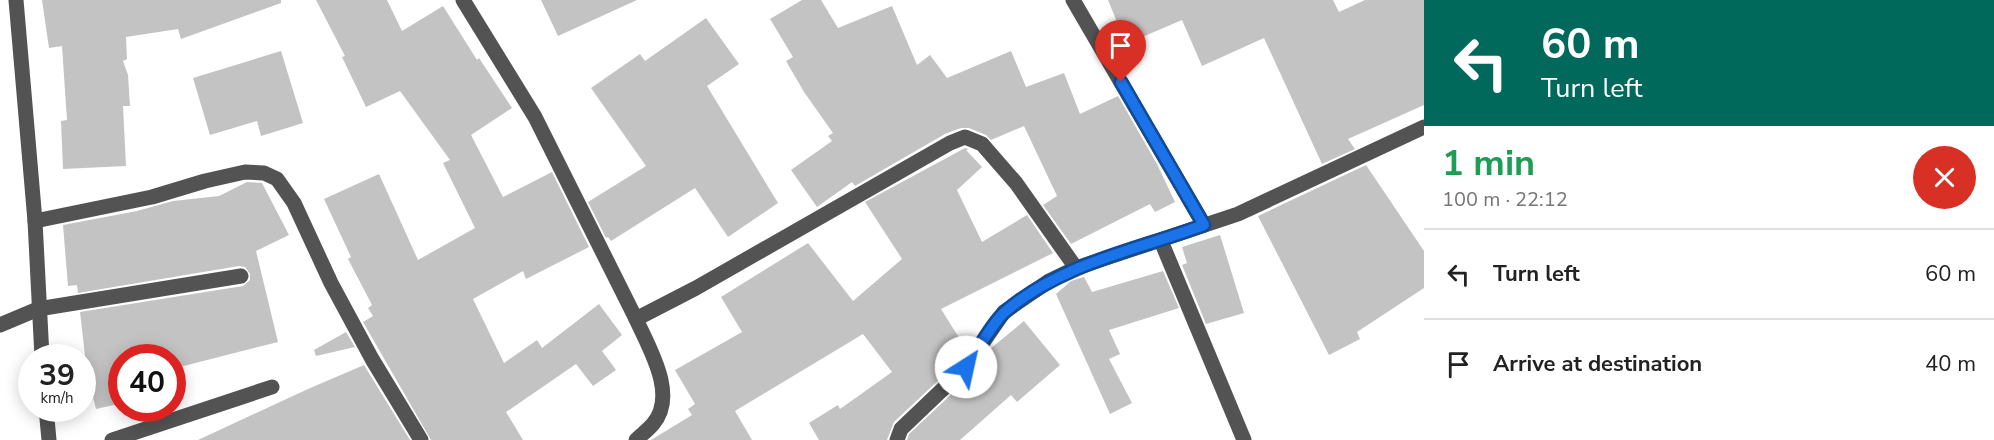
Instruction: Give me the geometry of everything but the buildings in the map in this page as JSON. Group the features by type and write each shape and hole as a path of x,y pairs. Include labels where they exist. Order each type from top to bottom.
{"street":[{"path":"16,0 35,221 41,344"},
{"path":"463,0 535,117 636,319 661,375 663,402 655,423 636,440"},
{"path":"1073,0 1204,225"},
{"path":"897,440 901,429 966,367 1004,312 1049,281 1076,268 1238,214 1424,127"},
{"path":"636,319 696,288 950,143 965,137 982,144 1016,183 1076,268"},
{"path":"35,221 152,197 245,172 264,173 277,179 294,203 331,283 372,359 421,440"},
{"path":"1161,241 1244,440"},
{"path":"0,325 38,309 241,276"},
{"path":"112,440 272,387"},
{"path":"47,422 49,440"}],"route":[{"path":"966,367 1004,312 1049,281 1076,268 1204,225 1121,82"}]}
